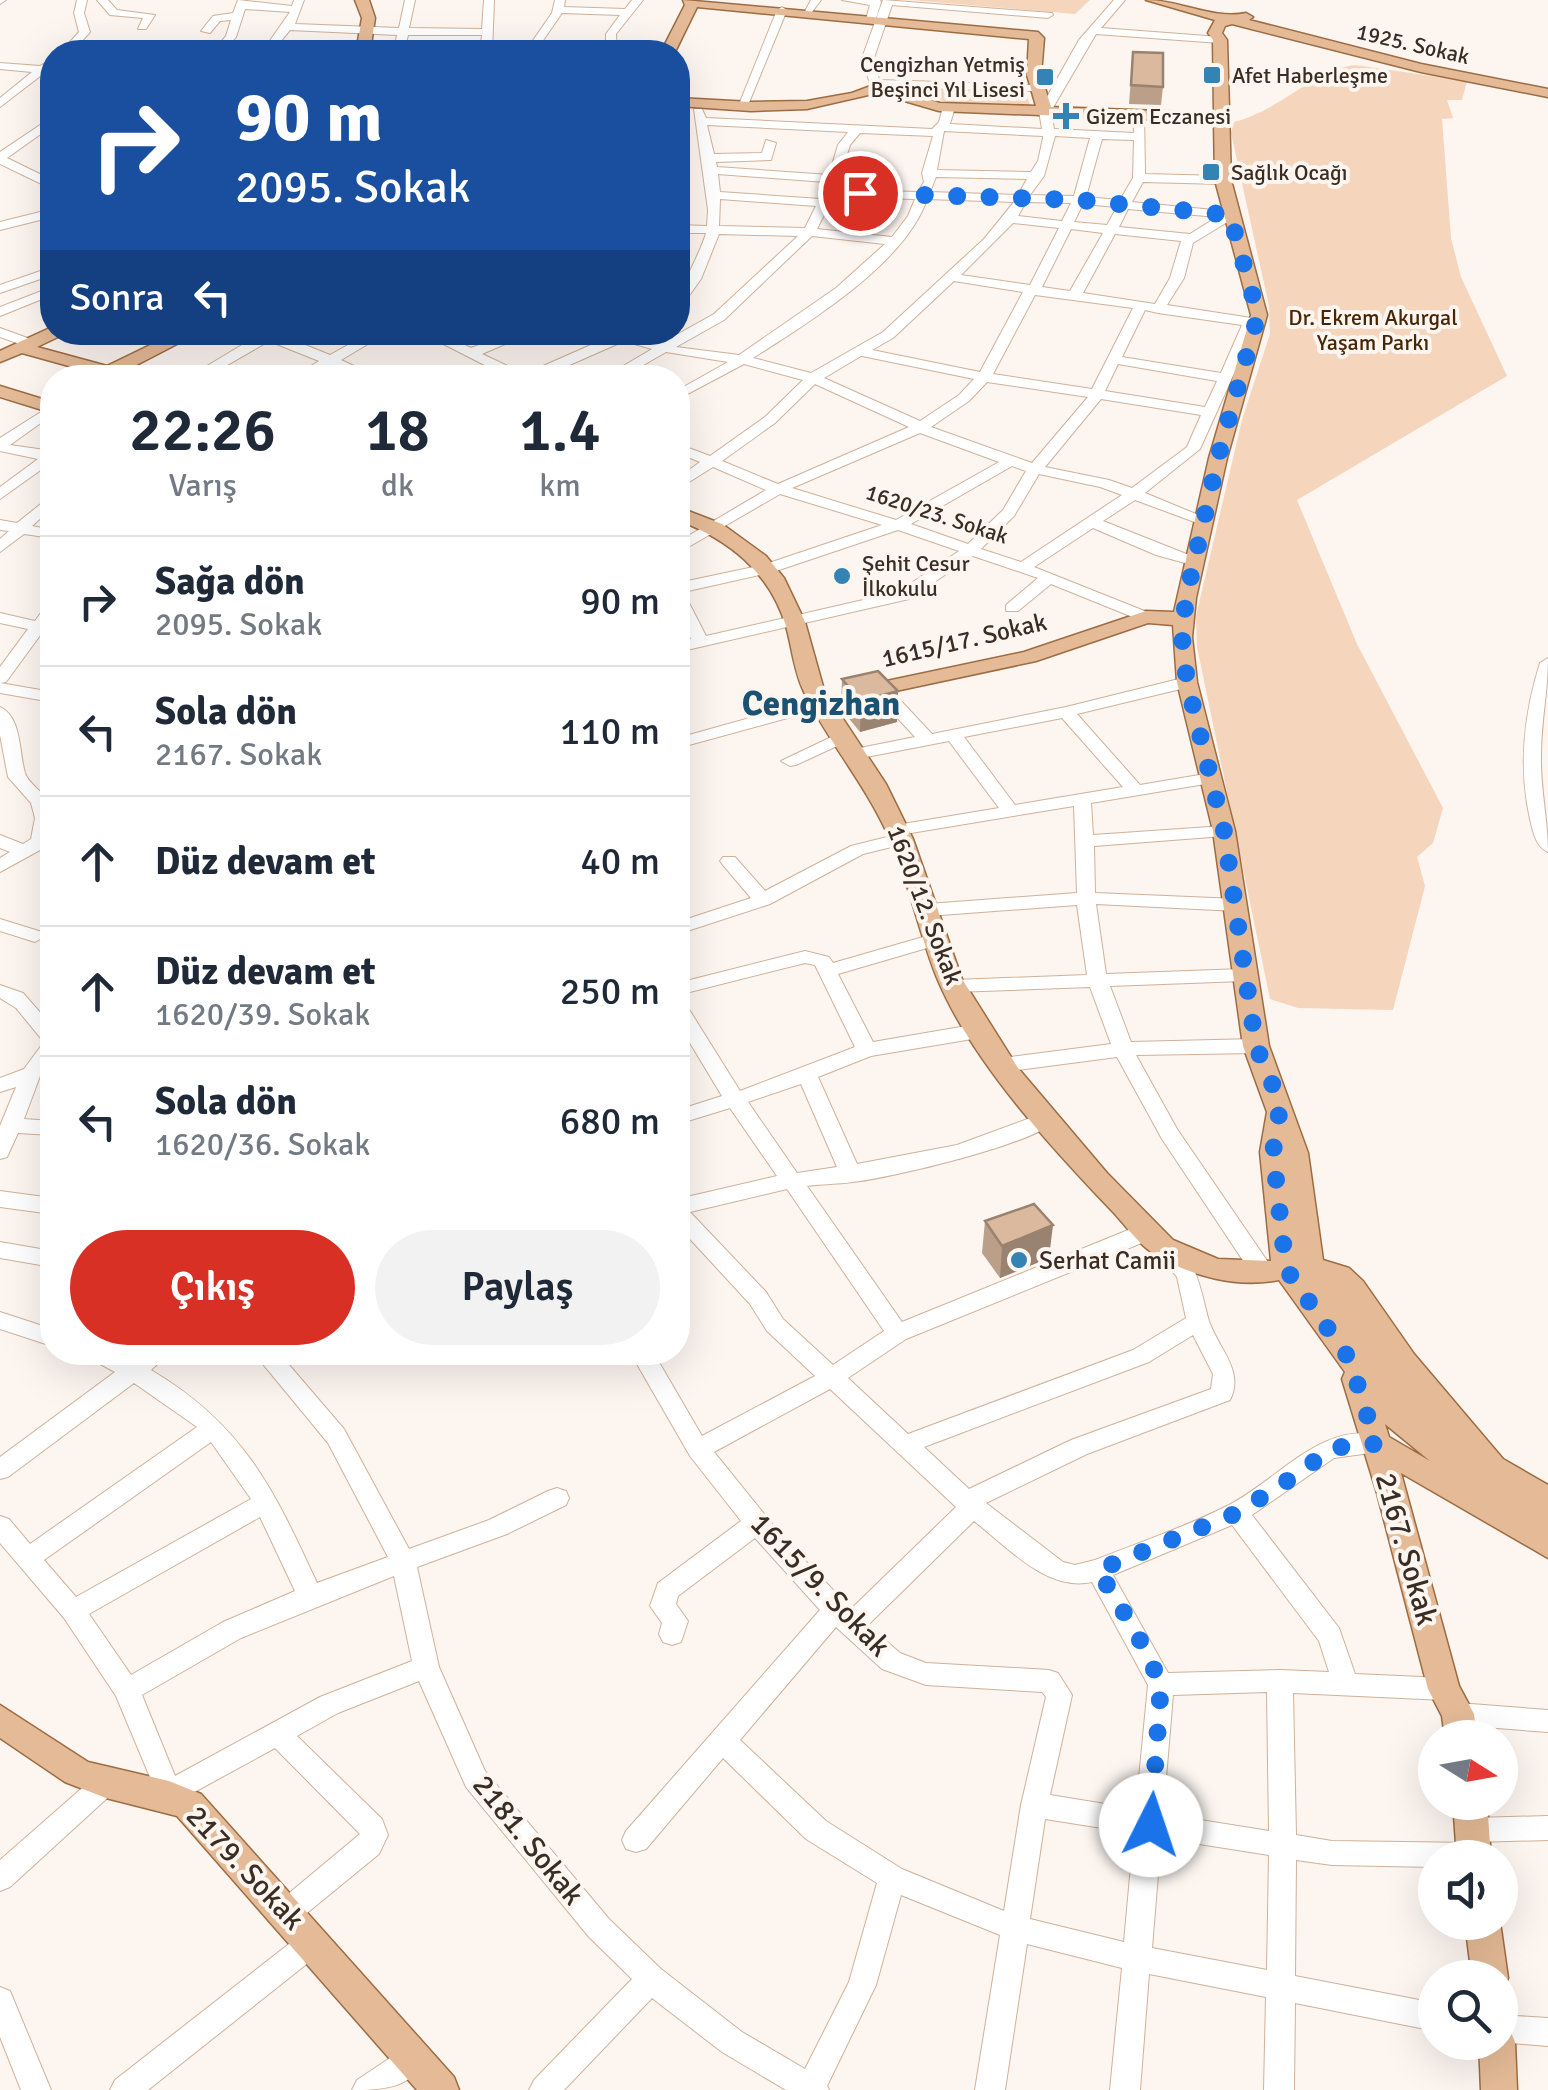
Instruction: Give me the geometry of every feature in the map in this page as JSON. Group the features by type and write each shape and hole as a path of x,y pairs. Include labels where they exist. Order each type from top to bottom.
{"main road":[{"path":"362,0 368,6 366,40"},
{"path":"722,5 740,0"},
{"name":"1925. Sokak","path":"1153,0 1421,68 1548,90"},
{"name":"1925. Sokak","path":"1178,0 1237,19"},
{"path":"687,1 782,10 812,6 876,20 1033,35 1034,88 1044,111"},
{"path":"674,40 692,4 687,1"},
{"path":"1237,19 1220,40 1219,118 1223,180 1254,298 1254,323 1224,435 1183,620 1187,682 1224,831 1256,1046 1276,1093 1279,1114 1273,1152 1287,1270 1389,1411 1486,1490 1548,1524"},
{"path":"690,103 846,102 875,86 949,107 1219,118"},
{"path":"0,357 40,338"},
{"path":"24,345 76,365"},
{"path":"123,365 165,345"},
{"path":"4,395 40,405"},
{"name":"1620/12. Sokak","path":"690,518 714,528 766,569 795,622 806,655 808,678 900,834 954,986 978,1031 1003,1065 1155,1239 1214,1269 1287,1270"},
{"name":"1620/23. Sokak","path":"1146,618 1183,620"},
{"name":"1615/17. Sokak","path":"822,703 1029,657 1146,618"},
{"path":"1287,1270 1452,1444 1548,1500"},
{"name":"2167. Sokak","path":"1350,1360 1454,1713"},
{"path":"1376,1444 1548,1545"},
{"name":"2179. Sokak","path":"0,1718 58,1764 106,1783 169,1794 189,1805 441,2090"},
{"path":"1498,2060 1499,2090"}],"street":[{"path":"77,40 85,32 79,14 82,0"},
{"path":"102,0 114,12 150,15 142,26"},
{"path":"402,40 410,0"},
{"path":"487,40 489,0"},
{"path":"611,40 610,34 638,0"},
{"path":"847,0 876,2 868,58 875,86 1034,88"},
{"path":"690,476 770,420 813,378 888,335 1010,219 1038,176 1048,134 1044,111 1091,30 1120,0"},
{"path":"876,20 888,1 1048,15"},
{"path":"206,31 218,18 241,7 300,2"},
{"path":"276,40 300,2"},
{"path":"537,40 559,5 626,12"},
{"path":"229,40 241,7"},
{"path":"962,28 970,9"},
{"path":"742,104 782,10"},
{"path":"287,26 488,27"},
{"path":"1091,30 1220,40"},
{"path":"0,66 40,66"},
{"path":"0,104 40,72"},
{"path":"690,286 704,268 716,195 696,104"},
{"path":"928,173 934,168 939,130 949,107"},
{"path":"1073,298 1140,178 1140,113"},
{"path":"700,122 1140,137"},
{"path":"690,335 719,317 808,232 829,192 844,146 858,127"},
{"path":"40,136 0,158 7,168 40,180"},
{"path":"690,541 778,489 921,427 964,398 984,377 1068,226 1080,200 1097,136"},
{"path":"712,164 768,157 770,143"},
{"path":"712,164 829,192"},
{"path":"928,173 1038,176"},
{"path":"690,388 833,296 915,216 921,194 930,182 928,173"},
{"path":"1140,178 1223,180"},
{"path":"716,195 829,192 1080,200 1230,215"},
{"path":"1010,219 1191,238 1230,215"},
{"path":"0,226 40,216"},
{"path":"690,229 808,232 892,241"},
{"path":"1158,309 1177,278 1191,238"},
{"path":"0,288 40,275"},
{"path":"951,277 1254,323 1193,449 1022,568"},
{"path":"0,312 40,296"},
{"path":"690,644 904,596 970,550 1008,513 1035,469 1097,395 1140,307"},
{"path":"0,332 24,345"},
{"path":"215,365 246,345"},
{"path":"289,345 337,365"},
{"path":"320,365 357,345"},
{"path":"454,345 495,365"},
{"path":"469,354 493,345"},
{"path":"556,365 603,345"},
{"path":"658,345 741,358 813,378 921,427 1011,461 1104,483 1205,521"},
{"path":"635,365 673,345"},
{"path":"862,352 984,377 1210,412"},
{"path":"1116,360 1227,378"},
{"path":"0,446 40,417"},
{"path":"0,446 40,454"},
{"name":"1620/23. Sokak","path":"690,453 778,489 1049,577 1146,618"},
{"path":"690,585 766,569 898,525 1011,461"},
{"path":"0,494 40,465"},
{"path":"0,546 40,510"},
{"path":"1090,521 1162,552 1196,560"},
{"path":"0,525 40,532"},
{"path":"1012,608 1049,577"},
{"path":"0,618 39,627 0,678"},
{"path":"690,621 701,642"},
{"path":"1548,663 1536,704 1532,756 1534,790 1548,846"},
{"path":"790,761 850,745 953,734 1066,712 1187,682"},
{"path":"0,688 40,695"},
{"path":"880,688 926,738"},
{"name":"1615/17. Sokak","path":"690,740 822,703"},
{"path":"0,712 14,746 17,777 40,802"},
{"path":"1066,712 1134,789"},
{"path":"953,734 1010,810"},
{"path":"690,924 763,900 857,850 900,834 1082,797 1212,778"},
{"path":"1082,797 1097,979 1134,1072 1182,1155 1287,1270"},
{"path":"1087,841 1224,831"},
{"path":"0,841 40,846"},
{"path":"0,866 40,847"},
{"path":"729,861 763,900"},
{"path":"928,910 1088,898 1238,905"},
{"path":"0,924 35,936"},
{"path":"828,971 936,939"},
{"path":"690,986 805,956 822,961 867,1050"},
{"path":"954,986 1243,975"},
{"path":"0,992 10,993 40,1025"},
{"path":"690,1027 734,1098 898,1333"},
{"path":"690,1113 867,1050 978,1031"},
{"path":"1003,1065 1125,1049 1256,1046"},
{"path":"0,1152 40,1060"},
{"path":"806,1073 828,1114 833,1142 852,1175"},
{"path":"0,1085 31,1074"},
{"path":"690,1207 795,1181 852,1175 1006,1140 1050,1118"},
{"path":"14,1125 40,1127"},
{"path":"0,1199 40,1204"},
{"path":"690,1223 758,1298 775,1325 970,1503 1056,1570 1074,1575 1098,1570 1237,1513 1327,1451 1376,1444"},
{"path":"698,1449 831,1378 898,1333 1155,1239"},
{"name":"1620/12. Sokak","path":"970,1503 1079,1447 1222,1394 1224,1374 1198,1322 1187,1274 1155,1239"},
{"path":"0,1250 40,1258"},
{"path":"0,1320 40,1334"},
{"path":"907,1444 1141,1356 1198,1322"},
{"path":"122,1365 213,1428 267,1500 310,1596"},
{"path":"0,1470 144,1365"},
{"name":"2181. Sokak","path":"275,1365 336,1436 404,1564 426,1667 474,1779 599,1928 652,1979 732,2042 812,2089"},
{"name":"1615/9. Sokak","path":"648,1365 698,1449 757,1523 844,1618 907,1670 1049,1682 1059,1694 1034,1806 990,2090"},
{"path":"29,1558 213,1428"},
{"path":"126,1690 232,1630 310,1596 404,1564 557,1498"},
{"path":"72,1611 267,1500"},
{"path":"636,1840 722,1740 844,1618 970,1503"},
{"path":"1237,1513 1330,1636 1345,1682"},
{"path":"672,1634 674,1621 664,1606 667,1590 757,1523"},
{"path":"0,1526 72,1611 126,1690 169,1794 329,1705 426,1667"},
{"path":"1098,1570 1137,1634 1161,1684 1126,2090"},
{"path":"1280,1681 1280,2090"},
{"path":"1161,1684 1345,1682 1454,1713 1548,1721"},
{"path":"278,1734 372,1828 374,1835 369,1845 286,1913"},
{"path":"722,1740 816,1830 892,1878 1014,1928 1140,1959 1418,2014"},
{"path":"0,1878 106,1783"},
{"path":"1034,1806 1283,1847 1400,1856 1473,1836 1548,1828"},
{"path":"812,2089 862,1985 892,1878"},
{"path":"125,2090 313,1942"},
{"path":"544,2090 652,1979"},
{"path":"0,2002 36,2090"},
{"path":"1518,2030 1548,2032"},
{"path":"368,2090 411,2058"}],"green space":[{"path":"910,0 1090,0 1075,14"},
{"name":"Dr. Ekrem Akurgal Yaşam Parkı","path":"1355,65 1467,81 1462,100 1447,100 1453,118 1442,119 1451,238 1461,277 1507,376 1297,500 1357,644 1443,808 1433,843 1417,857 1425,886 1393,1010 1298,1008 1270,999 1197,647 1196,616 1242,420 1270,334 1269,306 1231,133 1234,122 1324,75"},
{"path":"896,87 1025,90 1031,108 953,104"}],"building":[{"path":"1133,52 1163,53 1163,87 1131,85"},
{"path":"878,671 898,691 861,701 842,679"},
{"path":"1034,1204 1053,1225 1002,1246 985,1221"}],"place":[{"name":"Afet Haberleşme","path":"1212,75"},
{"name":"Cengizhan Yetmiş Beşinci Yıl Lisesi","path":"1045,77"},
{"name":"Gizem Eczanesi","path":"1066,116"},
{"name":"Sağlık Ocağı","path":"1211,172"},
{"name":"Şehit Cesur İlkokulu","path":"842,576"},
{"name":"Serhat Camii","path":"1019,1260"}],"district":[{"name":"Cengizhan","path":"821,703"}],"route":[{"path":"860,193 1080,200 1230,215 1258,315 1218,458 1186,598 1182,637 1187,682 1238,905 1243,975 1256,1046 1276,1093 1279,1114 1273,1152 1286,1269 1350,1360 1376,1444 1327,1451 1314,1464 1237,1513 1098,1570 1137,1634 1161,1684 1151,1825"}]}
